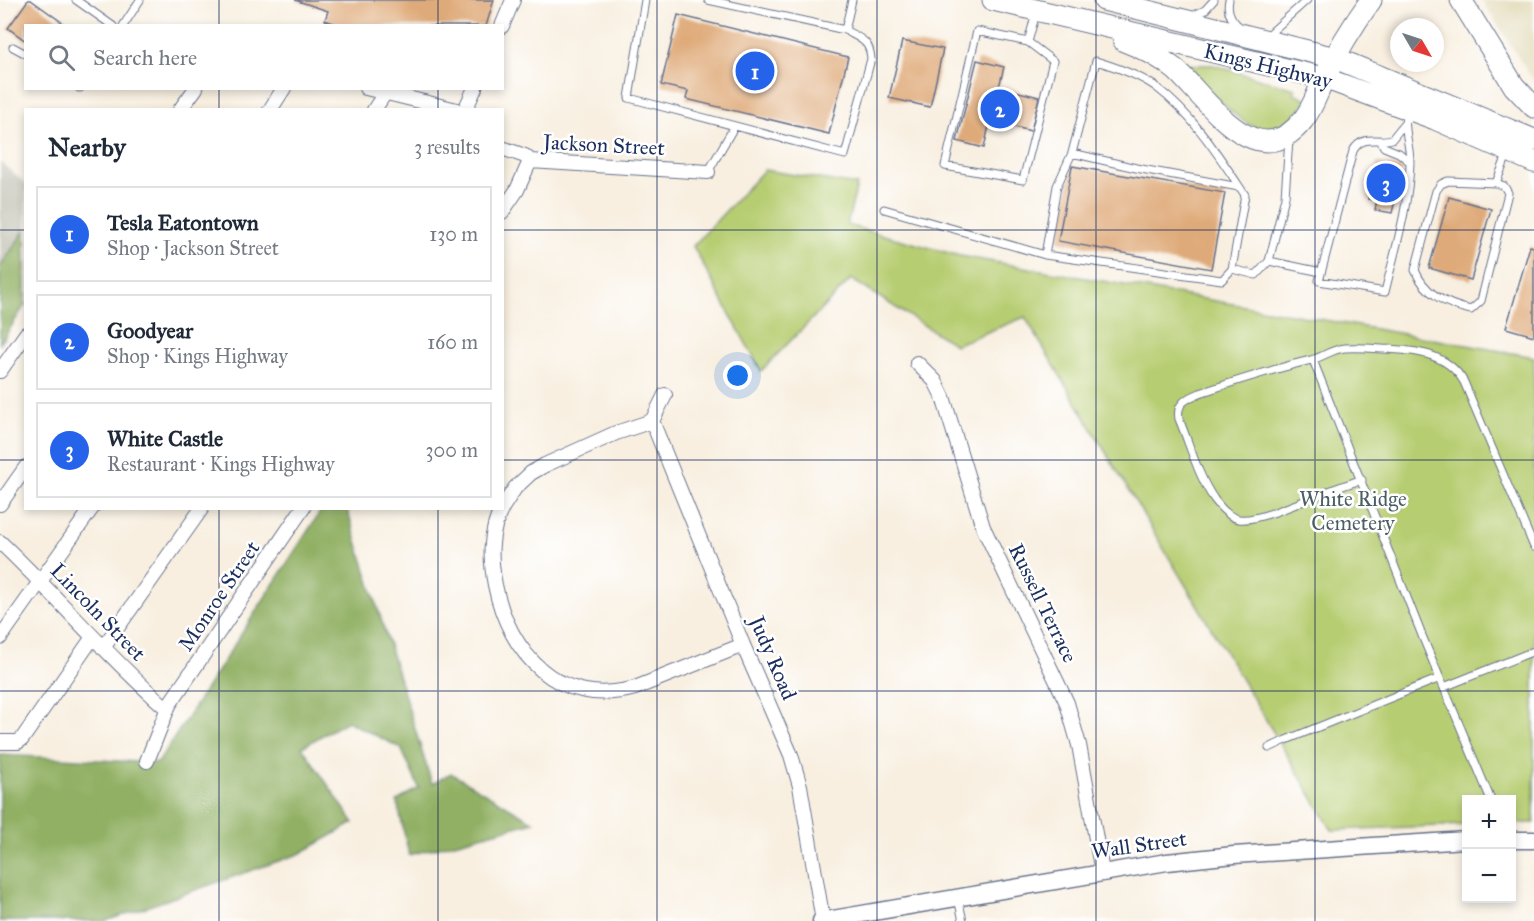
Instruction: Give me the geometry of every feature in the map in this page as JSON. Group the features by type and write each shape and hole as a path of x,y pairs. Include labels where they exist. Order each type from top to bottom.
{"main road":[{"name":"Kings Highway","path":"993,0 1324,78 1405,116 1527,155"},
{"name":"Kings Highway","path":"1104,0 1335,58 1527,155"},
{"path":"1068,17 1148,50 1175,70 1224,120 1244,136 1257,141 1281,137 1301,122 1310,110 1324,78 1349,33 1371,0"},
{"path":"1461,0 1514,86 1534,107"}],"street":[{"path":"503,24 513,0"},
{"path":"181,108 194,90"},
{"path":"271,108 283,90"},
{"path":"374,90 449,108"},
{"path":"466,108 474,90"},
{"path":"375,108 385,93"},
{"name":"Jackson Street","path":"504,149 525,156 530,161 708,172"},
{"path":"504,209 517,190 530,161"},
{"path":"0,371 24,337"},
{"name":"Russell Terrace","path":"917,363 935,381 943,396 983,527 1067,703 1079,745 1102,872"},
{"path":"504,505 515,488 531,473 545,465 652,421 665,395"},
{"name":"Judy Road","path":"652,421 743,645 779,725 800,786 830,920"},
{"path":"0,504 24,470"},
{"path":"0,638 92,510"},
{"path":"103,648 201,510"},
{"name":"Monroe Street","path":"147,761 169,705 302,510"},
{"path":"501,510 491,548 493,572 502,611 516,641 529,659 555,680 595,692 619,692 635,688 743,645"},
{"name":"Lincoln Street","path":"0,542 40,580 129,675 163,705 169,705"},
{"path":"0,742 18,742 93,637"},
{"name":"Wall Street","path":"830,920 1102,872 1234,855 1462,840"},
{"path":"1516,840 1534,840"}],"lane":[{"path":"76,0 110,24"},
{"path":"124,24 140,0"},
{"path":"645,0 629,98 845,155 871,59 870,48 864,41 845,30 708,0"},
{"path":"845,30 852,0"},
{"path":"1178,18 1194,16 1205,10 1214,0"},
{"path":"1229,0 1227,6 1230,16 1238,26 1258,38 1307,0"},
{"path":"1028,42 1037,10"},
{"path":"977,31 1028,42 1053,61 1023,180 945,166 977,31"},
{"path":"14,47 24,53"},
{"path":"884,209 1045,255 1222,280 1232,269 1245,195 1196,125 1155,87 1118,68 1096,61 1072,153 1057,186 1045,255"},
{"path":"1405,116 1410,162 1403,219 1385,292 1319,282 1353,151 1359,142 1365,140 1380,142 1392,139 1405,116"},
{"path":"708,172 734,127"},
{"path":"1232,269 1256,275 1269,261 1285,197 1290,132"},
{"path":"1380,142 1384,147 1399,153 1410,162"},
{"path":"1072,153 1136,168 1239,187"},
{"path":"1496,183 1504,186 1508,192 1481,301 1471,310 1454,306 1424,286 1415,270 1436,191 1441,184 1448,181 1496,183 1527,155"},
{"path":"1269,261 1322,272"},
{"path":"1362,480 1346,483 1262,516 1238,519 1231,516 1214,499 1206,485 1179,419 1180,404 1187,398 1275,368 1313,360 1330,351 1345,348 1385,349 1430,354 1450,365 1464,381 1534,547"},
{"path":"1313,360 1489,795"},
{"path":"1444,687 1534,651"},
{"path":"1269,748 1440,678"},
{"path":"958,898 963,921"}],"shaded area":[{"path":"1482,0 1534,0 1534,82"},
{"path":"0,162 24,182 24,231 0,267"}],"green space":[{"path":"1184,65 1213,65 1295,89 1294,93 1307,99 1284,125 1272,130 1261,129 1249,125 1238,117"},
{"name":"White Ridge Cemetery","path":"764,170 857,185 847,225 960,256 1534,357 1534,823 1516,823 1516,795 1462,795 1462,825 1332,830 1025,317 955,345 851,279 761,371 693,246"},
{"path":"24,231 24,307 0,344 0,267"},
{"path":"321,510 347,510 432,784 451,773 534,822 409,855 397,801 419,788 401,748 347,721 302,747 354,823 299,854 106,921 0,921 0,755 158,763"}],"building":[{"path":"28,0 64,24 24,24 24,40 8,28"},
{"path":"295,0 494,0 487,24 336,24 325,20 328,11"},
{"path":"678,15 848,57 829,134 686,99 688,91 661,85"},
{"path":"902,41 943,49 930,107 889,98"},
{"path":"977,60 1004,67 999,87 1039,97 1031,131 990,121 984,148 957,141"},
{"path":"1377,162 1403,168 1392,213 1375,210 1377,200 1368,199"},
{"path":"1072,166 1225,193 1211,269 1058,241"},
{"path":"1449,197 1491,209 1471,280 1429,268"},
{"path":"1530,246 1534,247 1534,336 1506,328"}],"place":[{"name":"Tesla Eatontown","path":"755,71"},
{"name":"Goodyear","path":"1000,109"},
{"name":"White Castle","path":"1386,183"}]}
